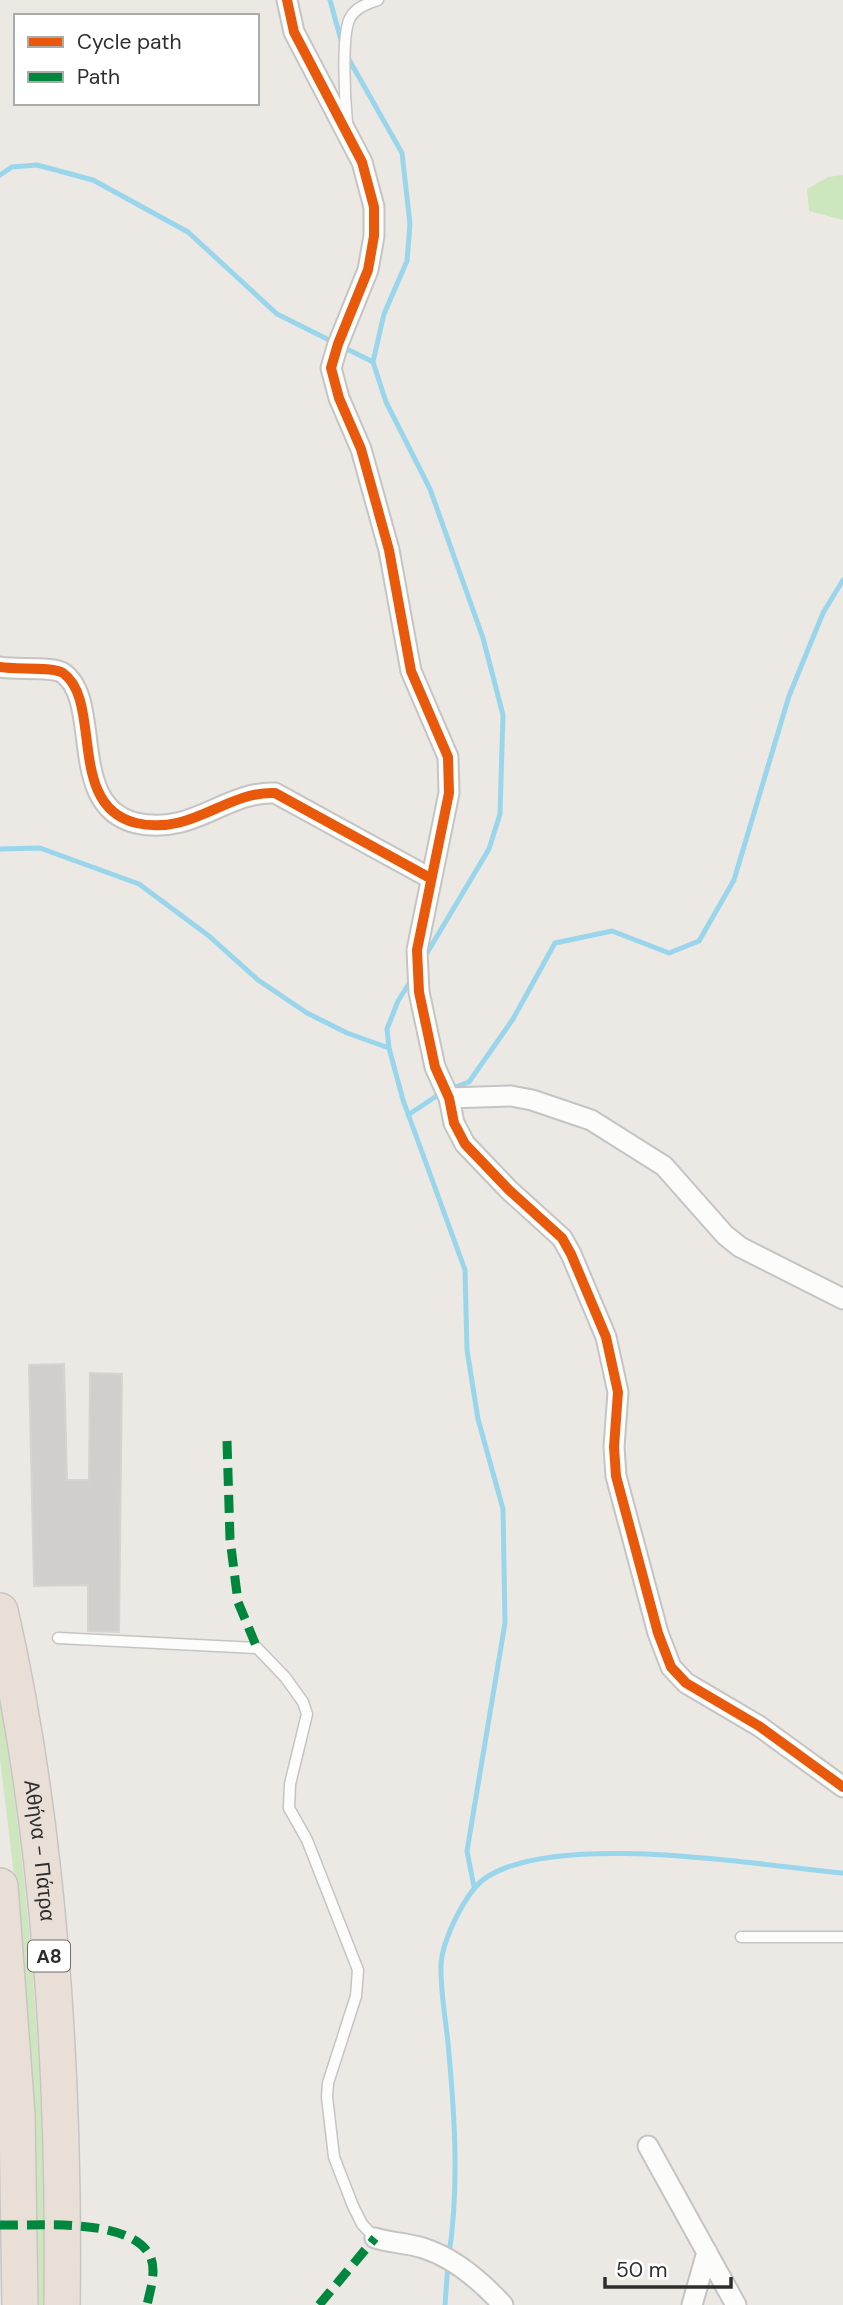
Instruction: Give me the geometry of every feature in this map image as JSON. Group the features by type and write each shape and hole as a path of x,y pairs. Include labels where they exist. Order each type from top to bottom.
{"highway":[{"name":"Αθήνα - Πάτρα","path":"0,1611 27,1767 48,1948 61,2155 62,2305"},
{"name":"Αθήνα - Πάτρα","path":"0,1886 19,2157 20,2305"}],"street":[{"path":"287,0 294,32 370,184 374,236 364,282 332,361 332,376 361,449 388,550 411,671 448,757 449,793 419,931 416,971 426,1038 449,1098 454,1124 465,1144 509,1190 562,1238 576,1264 606,1337 618,1392 614,1447 616,1476 658,1633 671,1667 686,1683 759,1726 843,1787"},
{"path":"0,667 52,670 63,673 68,678 79,702 95,784 104,802 119,817 137,823 175,823 194,820 260,793 275,793 430,878"},
{"path":"449,1098 511,1096 532,1100 591,1120 663,1166 725,1235 740,1247 843,1299"},
{"path":"648,2146 736,2305"},
{"path":"375,2238 421,2247 448,2258 491,2291 503,2305"},
{"path":"692,2305 708,2252"}],"lane":[{"path":"347,134 345,54 349,19 358,9 377,0"},
{"path":"58,1638 257,1647 285,1677 303,1702 307,1714 290,1784 289,1808 307,1840 358,1970 352,2010 328,2084 334,2157 362,2224 375,2238"},
{"path":"741,1937 843,1937"}],"green space":[{"path":"843,175 843,220 809,211 807,189 828,177"},
{"path":"0,1701 21,1851 35,2002 43,2154 45,2305 36,2305 18,1908 0,1759"}],"building":[{"path":"64,1364 67,1480 89,1480 90,1373 122,1374 119,1632 88,1631 88,1585 34,1586 29,1365"}],"waterway":[{"path":"330,0 342,44"},
{"path":"347,56 402,153 410,224 407,261 384,314 373,362 386,402 430,489 483,638 503,715 500,814 489,849 424,958"},
{"path":"0,175 12,167 37,165 93,180 188,232 277,314 373,362"},
{"path":"408,1115 444,1091 469,1082 513,1019 555,943 612,931 669,953 699,941 734,880 789,696 823,613 843,580"},
{"path":"0,849 40,848 139,884 209,936 258,980 307,1013 347,1033 389,1048"},
{"path":"412,979 398,1001 387,1029 389,1048 403,1100 465,1270 467,1350 478,1419 503,1509 505,1623 467,1851 474,1887"},
{"path":"449,2255 455,2155 441,1964 446,1942 457,1916 479,1883 519,1863 561,1856 609,1853 712,1859 843,1873"},
{"path":"445,2305 448,2264"}],"marked path":[{"path":"227,1441 230,1539 238,1602 257,1648"},
{"path":"0,2225 82,2226 124,2235 140,2244 152,2262 147,2305"},
{"path":"319,2305 375,2238"}],"cycle path":[{"path":"287,0 294,32 362,162 374,207 374,236 368,270 331,368 339,398 361,449 389,550 411,671 448,757 449,793 417,950 419,992 435,1067 449,1098 454,1123 465,1144 509,1190 562,1238 606,1337 618,1392 614,1447 616,1476 658,1633 671,1667 686,1683 759,1726 843,1787"},
{"path":"0,667 58,671 75,687 93,775 101,796 114,813 136,823 175,824 240,799 275,793 430,878"}]}
